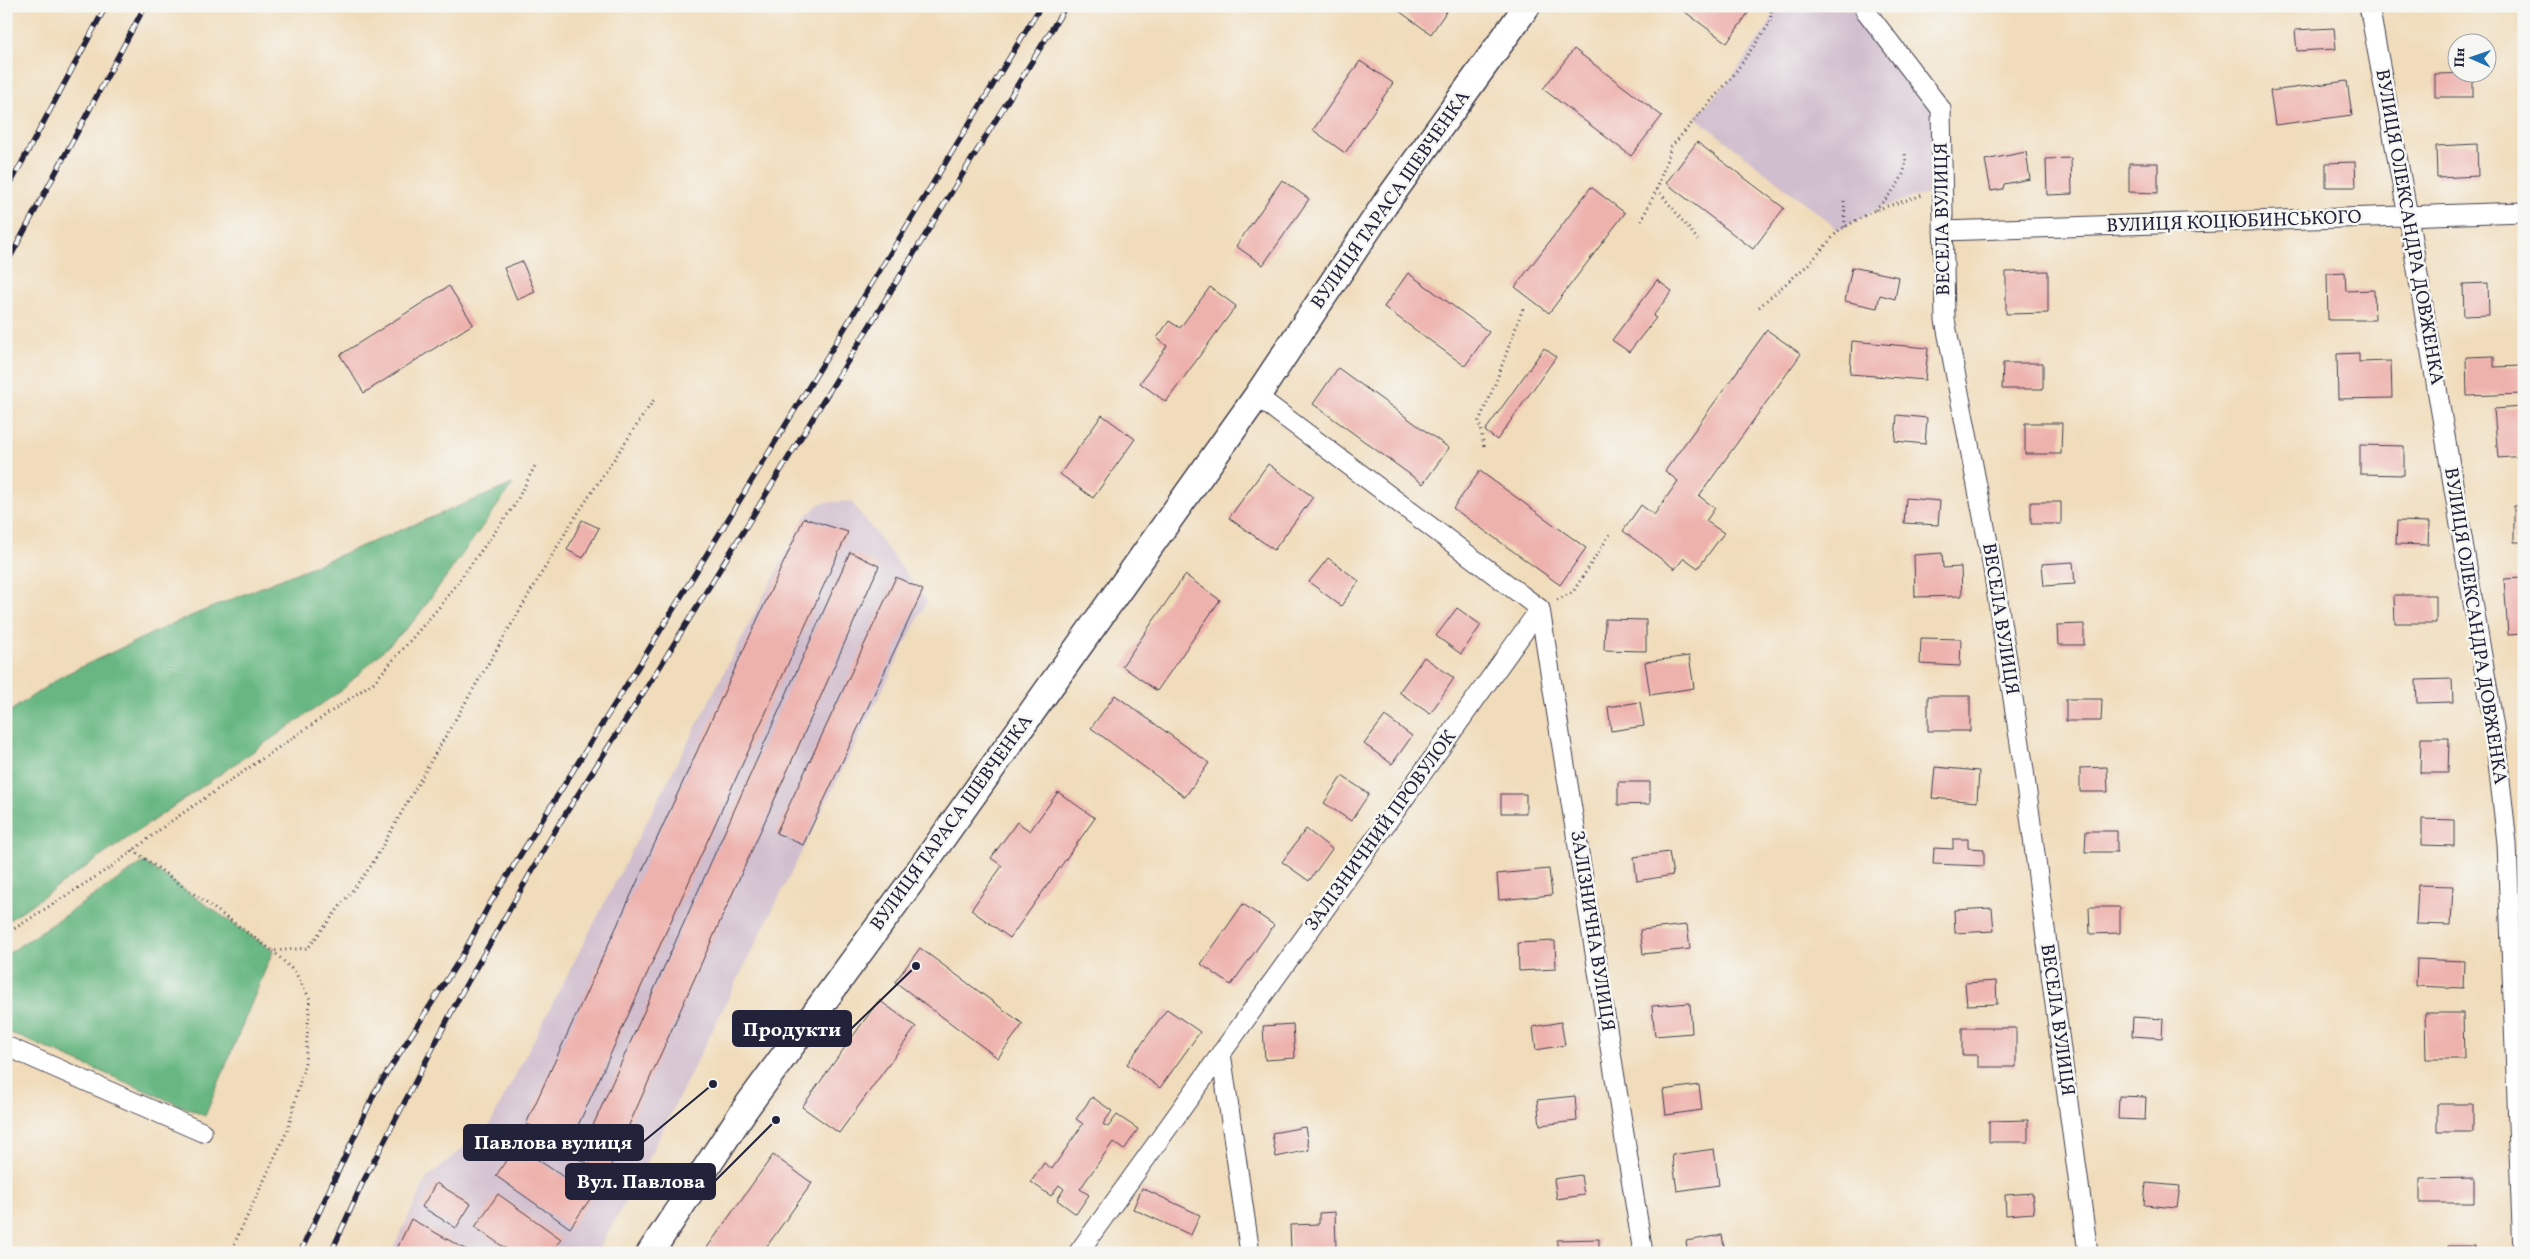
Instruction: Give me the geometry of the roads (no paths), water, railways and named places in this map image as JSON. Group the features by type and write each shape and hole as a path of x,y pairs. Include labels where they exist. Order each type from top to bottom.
{"main road":[{"name":"ВУЛИЦЯ ТАРАСА ШЕВЧЕНКА","path":"650,1253 745,1109 917,874 1257,396 1387,201 1527,6"}],"street":[{"name":"ВУЛИЦЯ ОЛЕКСАНДРА ДОВЖЕНКА","path":"2369,6 2408,216 2495,736 2507,844 2523,1253"},
{"name":"ВЕСЕЛА ВУЛИЦЯ","path":"1866,8 1941,109 1945,320 1992,563 2023,763 2088,1253"},
{"name":"ВУЛИЦЯ КОЦЮБИНСЬКОГО","path":"1943,231 2524,212"},
{"path":"1257,396 1540,609"},
{"name":"ЗАЛІЗНИЧНИЙ ПРОВУЛОК","path":"1078,1253 1540,609"},
{"name":"ЗАЛІЗНИЧНА ВУЛИЦЯ","path":"1540,609 1643,1253"},
{"path":"6,1046 202,1132"},
{"path":"1221,1053 1250,1253"}],"railway":[{"path":"6,192 106,6"},
{"path":"6,265 145,6"},
{"path":"300,1253 376,1090 462,956 489,905 646,654 1041,6"},
{"path":"331,1253 362,1184 463,990 559,824 661,665 1066,6"}],"place":[{"name":"Продукти","path":"916,966"},
{"name":"Павлова вулиця","path":"713,1084"},
{"name":"Вул. Павлова","path":"776,1120"}]}
